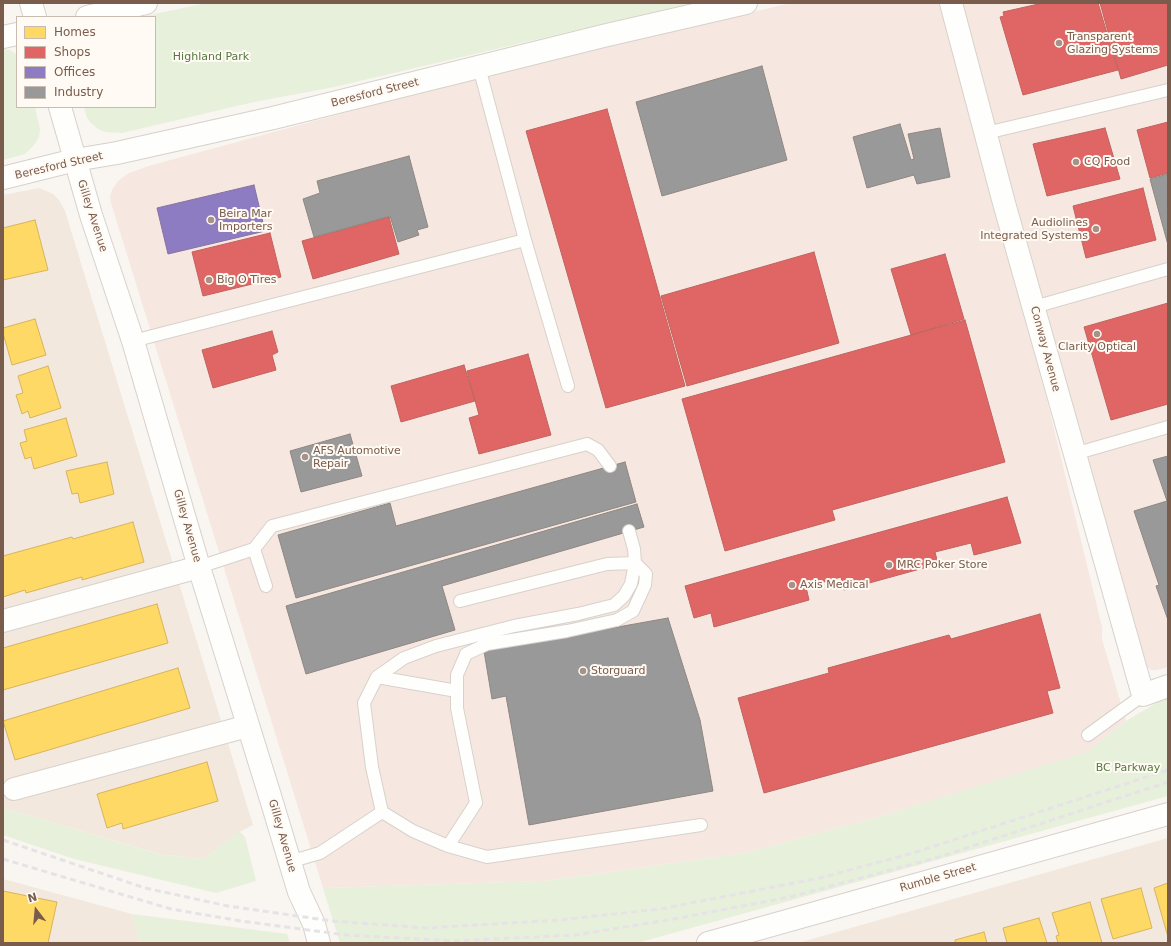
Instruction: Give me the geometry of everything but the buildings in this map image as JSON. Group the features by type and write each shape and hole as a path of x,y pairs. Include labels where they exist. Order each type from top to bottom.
{"street":[{"path":"31,3 35,16"},
{"path":"91,16 146,3"},
{"name":"Beresford Street","path":"3,178 75,160 117,153 273,118 603,36 746,3"},
{"name":"Conway Avenue","path":"951,3 1004,203 1142,695"},
{"path":"3,37 16,34"},
{"name":"Gilley Avenue","path":"60,108 91,215 133,341 199,567 289,862 299,892 314,924 319,943"},
{"path":"3,621 199,567"},
{"path":"1142,695 1168,686"},
{"path":"14,789 248,726"},
{"name":"Rumble Street","path":"708,943 1168,814"}],"lane":[{"path":"478,67 525,240 568,386"},
{"path":"986,133 1168,90"},
{"path":"133,341 525,240"},
{"path":"1034,307 1168,269"},
{"path":"1074,454 1168,427"},
{"path":"199,567 254,548 272,526 587,444 598,450 610,466"},
{"path":"629,531 634,549 635,563 631,584 624,596 614,605 578,614 514,626 436,646 404,658 377,678 364,703 372,767 382,812 413,831 448,846 487,857 701,825"},
{"path":"254,548 266,586"},
{"path":"448,846 476,803 457,708 457,675 466,654 486,644 567,631 617,620 633,611 645,585 646,574 635,563 607,564 460,601"},
{"path":"377,678 457,691"},
{"path":"1088,735 1142,695"},
{"path":"289,862 320,853 382,812"}],"shaded area":[{"path":"791,3 939,3 940,5 1046,396 1102,627 1102,639 1126,721 1088,752 882,816 746,853 545,881 323,888 111,203 110,196 112,190 118,181 129,173 152,165 458,82"},
{"path":"962,3 1168,3 1168,667 1151,670 1143,663 1035,276"},
{"path":"39,188 53,194 59,200 65,211 253,825 239,832 204,859 159,854 7,809 3,810 3,195"},
{"path":"1168,838 1168,943 798,943"},
{"path":"3,879 132,914 140,943 3,943"}],"green space":[{"name":"Highland Park","path":"206,3 692,3 334,87 254,102 122,133 105,132 98,129 91,123 87,118 84,108 156,108 156,16 146,16"},
{"path":"3,49 10,50 16,54 16,108 35,108 40,129 39,137 34,145 25,154 3,160"},
{"name":"BC Parkway","path":"1168,697 1168,796 637,943 340,943 323,888 545,881 746,853 882,816 1087,752 1126,721"},
{"path":"7,809 158,854 204,859 239,831 245,837 256,881 216,893 74,859 3,835 3,810"},
{"path":"132,914 287,934 290,943 140,943"}],"railway":[{"path":"3,840 145,888 228,906 332,921 426,928 559,920 660,909 820,878 913,853 1168,770"},
{"path":"3,859 171,909 241,921 346,935 456,941 576,935 674,919 790,897 939,857 1168,782"}],"place":[{"name":"Transparent Glazing Systems","path":"1059,43"},
{"name":"CQ Food","path":"1076,162"},
{"name":"Beira Mar Importers","path":"211,220"},
{"name":"Audiolines Integrated Systems","path":"1096,229"},
{"name":"Big O Tires","path":"209,280"},
{"name":"Clarity Optical","path":"1097,334"},
{"name":"AFS Automotive Repair","path":"305,457"},
{"name":"MRC Poker Store","path":"889,565"},
{"name":"Axis Medical","path":"792,585"},
{"name":"Storguard","path":"583,671"}]}
